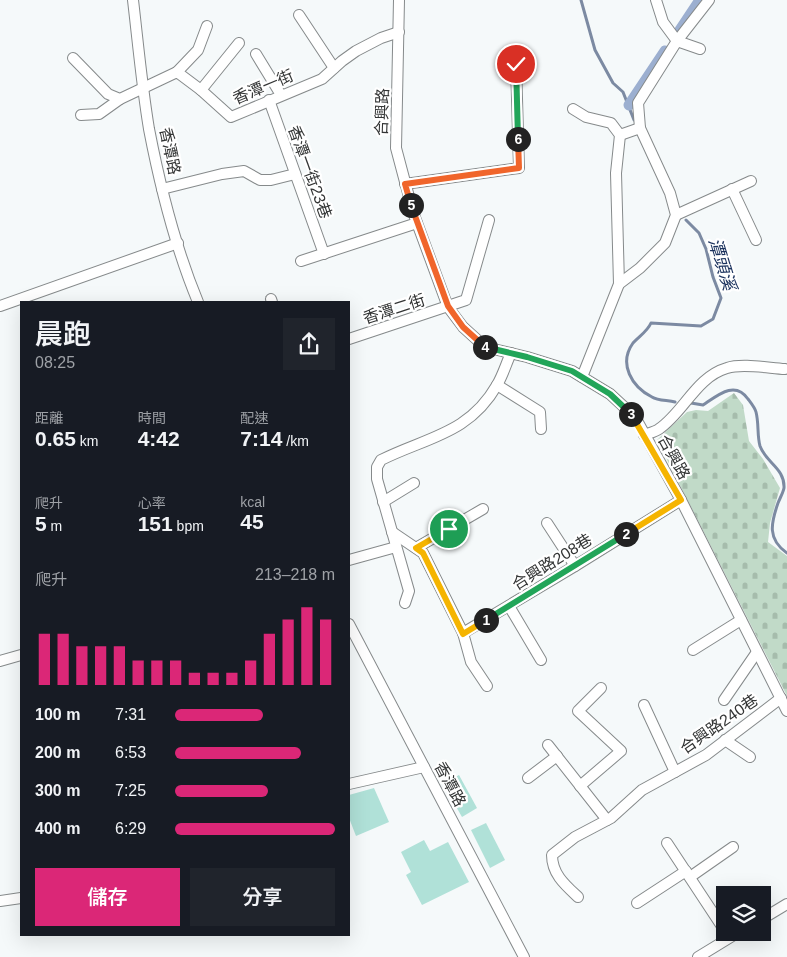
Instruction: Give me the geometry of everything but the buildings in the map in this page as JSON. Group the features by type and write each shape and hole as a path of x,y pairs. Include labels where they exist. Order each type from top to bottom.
{"street":[{"name":"香潭路","path":"132,0 149,128 162,189 188,279 198,301"},
{"name":"合興路","path":"399,0 396,148 417,223 448,306 463,327 485,347 572,371 610,394 634,417 681,500 787,711"},
{"path":"656,0 663,22 677,41 700,49"},
{"path":"619,284 640,268 665,243 676,215 670,192 640,128 638,103 677,41 709,0"},
{"path":"299,15 334,68"},
{"path":"81,114 99,114 120,99 144,86 178,72 198,50 207,26"},
{"name":"香潭一街","path":"178,72 231,116 322,78 356,51 381,38 399,32"},
{"path":"201,90 239,43"},
{"path":"256,54 281,95"},
{"path":"73,58 108,94 120,99"},
{"path":"405,184 519,168 516,64"},
{"name":"香潭一街23巷","path":"269,100 324,254"},
{"path":"573,109 586,117 611,123 620,136 616,173 619,284 582,377"},
{"path":"620,136 640,128"},
{"path":"162,189 222,174 244,171 260,180 271,180 295,174"},
{"path":"676,215 751,181"},
{"path":"732,189 756,240"},
{"name":"香潭二街","path":"350,339 466,300 489,220"},
{"path":"301,261 417,223"},
{"path":"0,306 178,243"},
{"path":"405,603 409,591 376,478 377,467 381,460 454,429 478,411 497,385 511,353"},
{"path":"644,435 658,430 697,388 714,373 728,367 786,368"},
{"path":"497,385 540,412 541,429"},
{"path":"383,502 414,483"},
{"name":"合興路208巷","path":"463,634 681,500"},
{"path":"416,548 483,509"},
{"path":"547,522 575,566"},
{"path":"392,532 423,553 463,634 470,662 487,686"},
{"path":"350,560 396,547"},
{"path":"509,606 541,660"},
{"path":"693,650 741,620"},
{"name":"香潭路","path":"350,626 524,957"},
{"path":"724,700 757,652"},
{"path":"0,661 20,654"},
{"path":"580,786 621,751 578,711 601,688"},
{"name":"合興路240巷","path":"578,897 560,880 552,864 552,855 575,837 607,820 642,790 706,755 780,698"},
{"name":"合興路240巷","path":"644,705 675,772"},
{"path":"725,740 750,758"},
{"path":"548,745 607,820"},
{"path":"528,778 557,756"},
{"path":"350,784 424,767"},
{"path":"667,843 716,917"},
{"path":"637,903 733,846"},
{"path":"0,901 20,898"},
{"path":"771,914 787,904"},
{"path":"698,957 718,941"}],"green space":[{"path":"734,393 743,405 749,441 763,459 780,488 770,523 768,542 787,556 787,696 657,440 687,412 696,410 708,411"}],"waterway":[{"name":"潭頭溪","path":"581,0 595,50 613,83 623,92 634,120"},
{"path":"680,30 700,0"},
{"path":"629,105 665,51"},
{"name":"潭頭溪","path":"675,402 654,398 638,387 629,374 627,359 633,343 651,323 701,326 713,319 721,298 713,277 706,249 699,233 686,220"},
{"path":"691,403 703,405 720,394 732,390 743,393 753,406 757,416 760,446 766,457 782,475 784,481 784,488 776,510 772,530 776,542 787,553"}],"route":[{"path":"449,529 416,548 423,553 463,634 681,500 634,417 610,394 572,371 527,357 485,347 463,327 448,306 413,212 405,184 519,168 516,64"}]}
